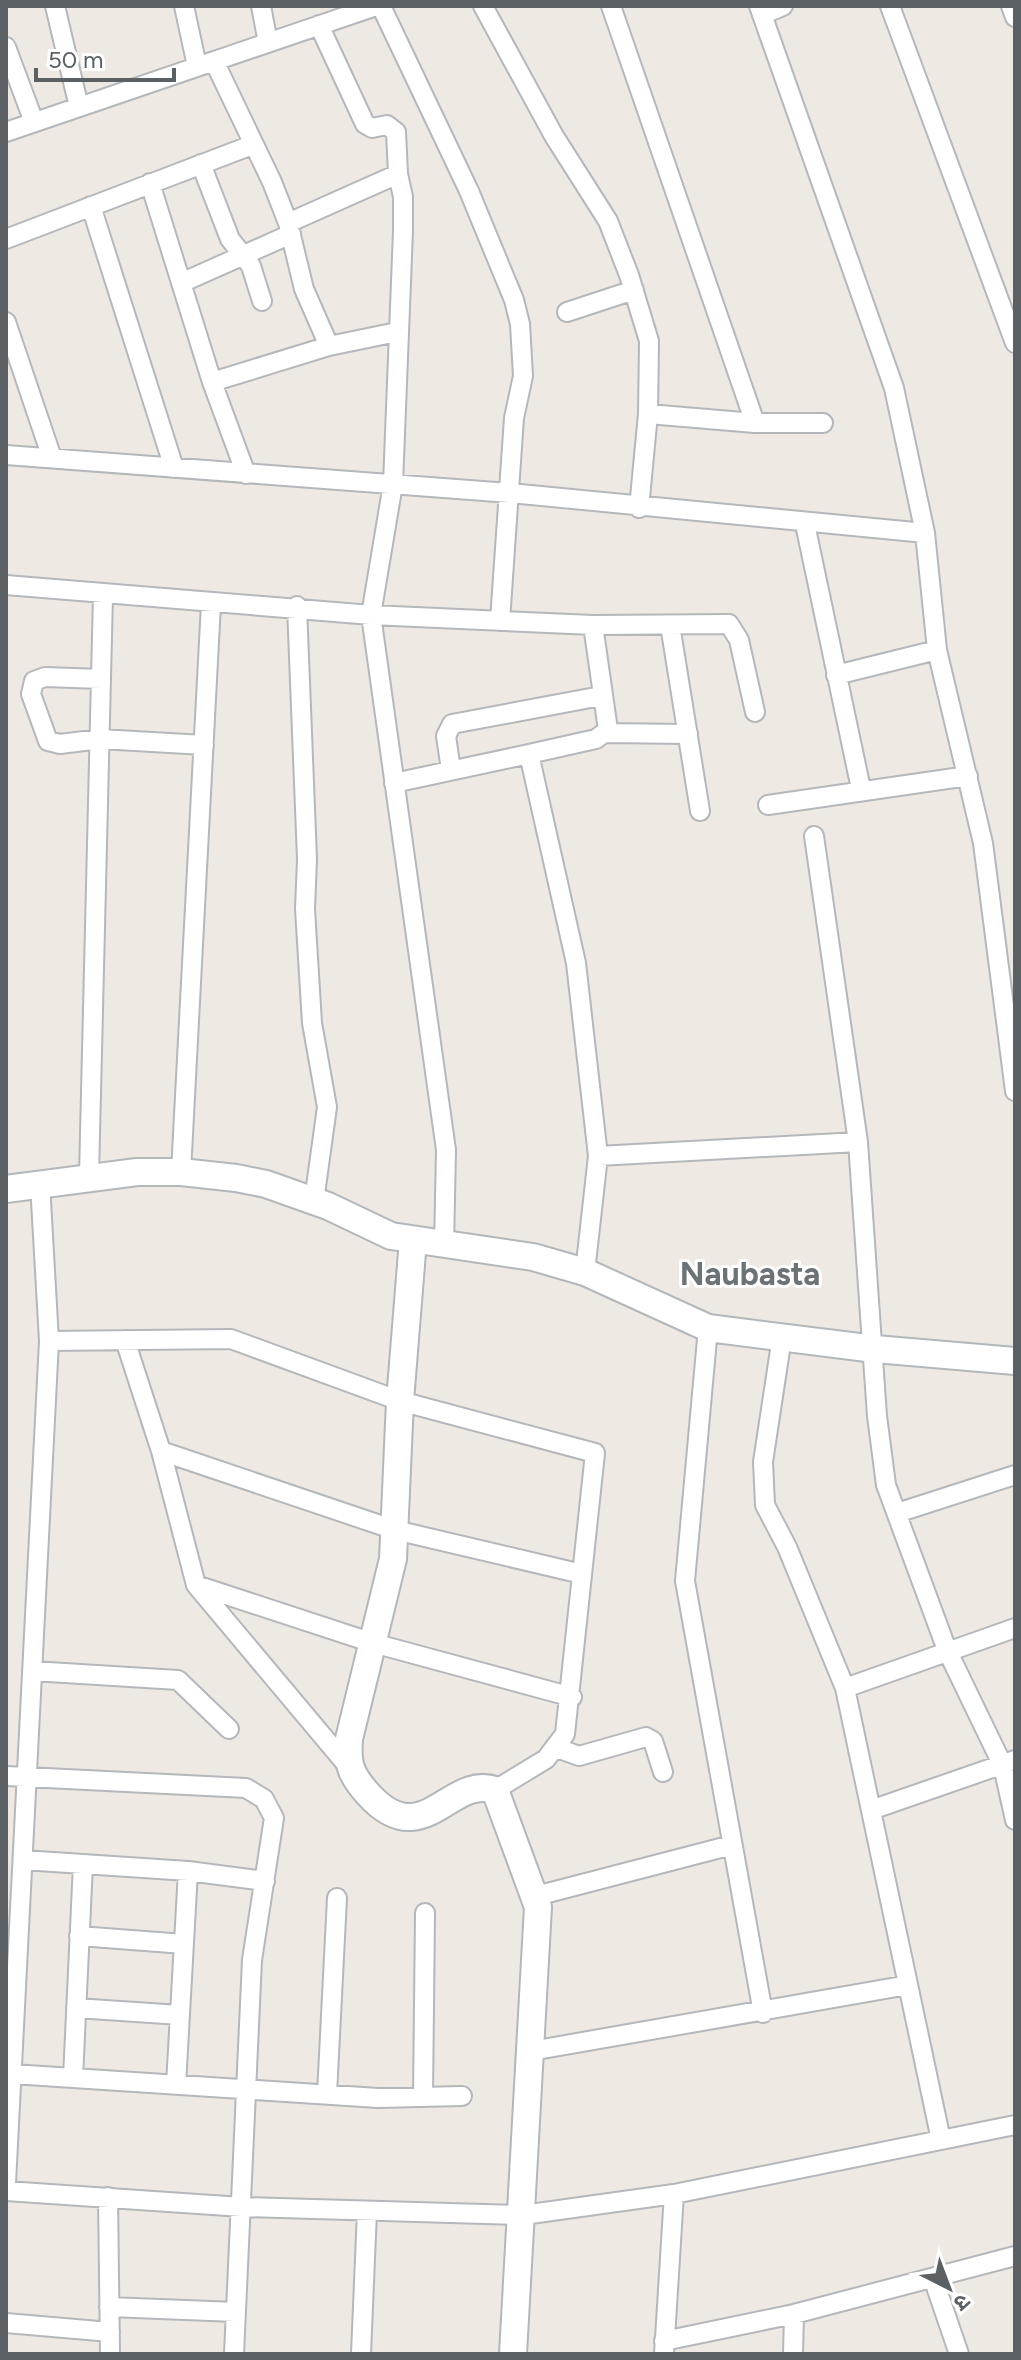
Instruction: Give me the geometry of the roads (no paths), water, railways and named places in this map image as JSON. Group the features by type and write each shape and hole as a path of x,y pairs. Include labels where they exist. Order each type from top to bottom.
{"street":[{"path":"55,6 79,107"},
{"path":"184,6 206,64 272,182 289,228 304,289 329,346"},
{"path":"261,6 268,43"},
{"path":"6,132 378,6 469,191 514,300 523,376 514,418 500,621"},
{"path":"483,6 554,136 608,221 634,290 649,341 648,414 639,508"},
{"path":"611,6 755,423"},
{"path":"783,6 760,11 883,349 925,533 937,650 983,843 1015,1091"},
{"path":"890,6 1015,343"},
{"path":"1011,6 1015,17"},
{"path":"319,25 365,124 372,128 387,125 396,132 398,174 403,197 393,484 371,615 446,1150 444,1246"},
{"path":"6,47 34,122"},
{"path":"6,239 252,145"},
{"path":"201,164 230,239 251,266 262,301"},
{"path":"181,283 398,174"},
{"path":"150,183 212,382 246,474"},
{"path":"91,206 174,468"},
{"path":"567,312 634,290"},
{"path":"6,322 52,458"},
{"path":"212,382 329,346 397,332"},
{"path":"648,414 755,423 823,423"},
{"path":"6,455 510,493 805,524 925,533"},
{"path":"805,524 861,789"},
{"path":"6,585 211,604 297,606 371,615 593,625 733,627 739,640 755,712"},
{"path":"89,1176 103,595"},
{"path":"181,1172 211,604"},
{"path":"297,606 307,859 306,923 312,1023 327,1107 314,1201"},
{"path":"593,625 601,696 608,723 606,733"},
{"path":"670,625 700,811"},
{"path":"836,675 937,650"},
{"path":"101,679 38,678 31,694 48,741 60,744 100,739 204,745"},
{"path":"451,770 446,736 452,724 601,696"},
{"path":"394,783 529,754 606,733 688,734"},
{"path":"529,754 576,963 598,1156 585,1272"},
{"path":"768,805 861,789 968,776"},
{"path":"814,836 858,1142 875,1349 877,1416 884,1471 947,1650 1009,1763 1015,1820"},
{"path":"598,1156 858,1142"},
{"path":"6,1189 89,1176 181,1172 266,1184 314,1201 391,1236 533,1257 585,1272 708,1328 875,1349 1015,1361"},
{"path":"6,2183 49,1341 40,1183"},
{"path":"347,1765 349,1739 393,1559 400,1401 413,1240"},
{"path":"708,1328 685,1581 763,2013"},
{"path":"782,1337 763,1462 765,1505 787,1547 845,1688 941,2140"},
{"path":"49,1341 125,1340 231,1339 400,1401 595,1453 572,1697 565,1734 557,1748 495,1790 481,1788 419,1815 399,1818 384,1812 196,1585 161,1451 125,1340"},
{"path":"161,1451 395,1530 582,1574"},
{"path":"897,1513 1014,1477"},
{"path":"196,1585 373,1643 572,1697"},
{"path":"845,1688 1015,1628"},
{"path":"32,1671 178,1680 229,1729"},
{"path":"557,1748 579,1756 646,1737 653,1741 663,1772"},
{"path":"871,1810 1009,1763"},
{"path":"6,1776 246,1788 264,1799 274,1818 252,1960 234,2354"},
{"path":"495,1790 536,1896 523,2215 513,2354"},
{"path":"536,1896 732,1845"},
{"path":"23,1860 188,1871 265,1881"},
{"path":"73,2078 83,1864"},
{"path":"176,2085 188,1871"},
{"path":"327,2094 337,1898"},
{"path":"423,2097 425,1913"},
{"path":"79,1936 184,1944"},
{"path":"531,2051 763,2013 908,1985"},
{"path":"76,2008 180,2015"},
{"path":"12,2074 327,2094 462,2096"},
{"path":"6,2191 242,2207 523,2215 674,2194 941,2140 1013,2130"},
{"path":"674,2194 664,2347 1015,2256"},
{"path":"108,2197 110,2354"},
{"path":"361,2354 367,2211"},
{"path":"933,2278 959,2354"},
{"path":"109,2307 236,2312"},
{"path":"793,2354 794,2314"},
{"path":"6,2323 110,2332"}],"district":[{"name":"Naubasta","path":"750,1274"}]}
